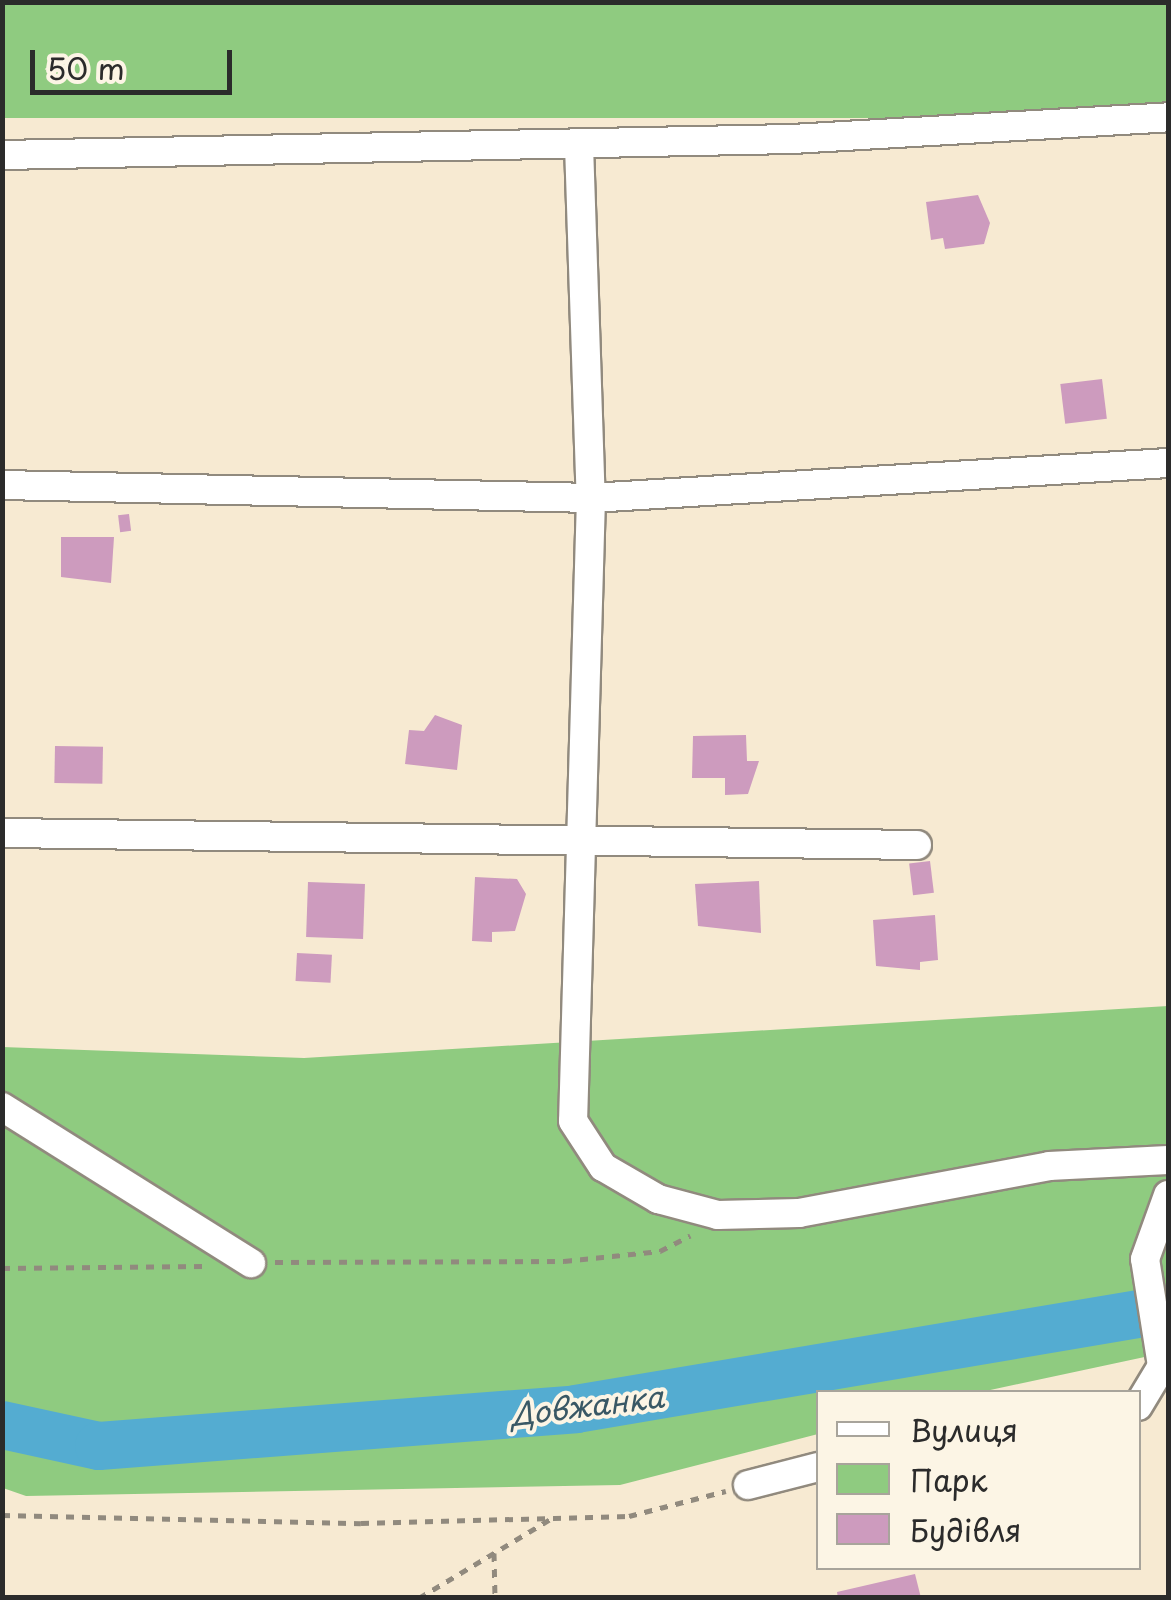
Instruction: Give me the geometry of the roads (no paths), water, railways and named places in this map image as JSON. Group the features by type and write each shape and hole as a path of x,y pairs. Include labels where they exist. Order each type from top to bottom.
{"street":[{"path":"2,155 579,144 1168,117"},
{"path":"579,144 591,498 573,1121 603,1168 658,1199 718,1215 799,1213 1049,1166 1168,1160"},
{"path":"2,485 591,498 1168,463"},
{"path":"2,833 579,846 916,845"},
{"path":"2,1107 251,1263"},
{"path":"1141,1401 1162,1366 1157,1328 1144,1288 1152,1232 1168,1195"},
{"path":"748,1486 816,1469"}],"waterway":[{"name":"Довжанка","path":"2,1425 99,1446 576,1409 1168,1309"}]}
